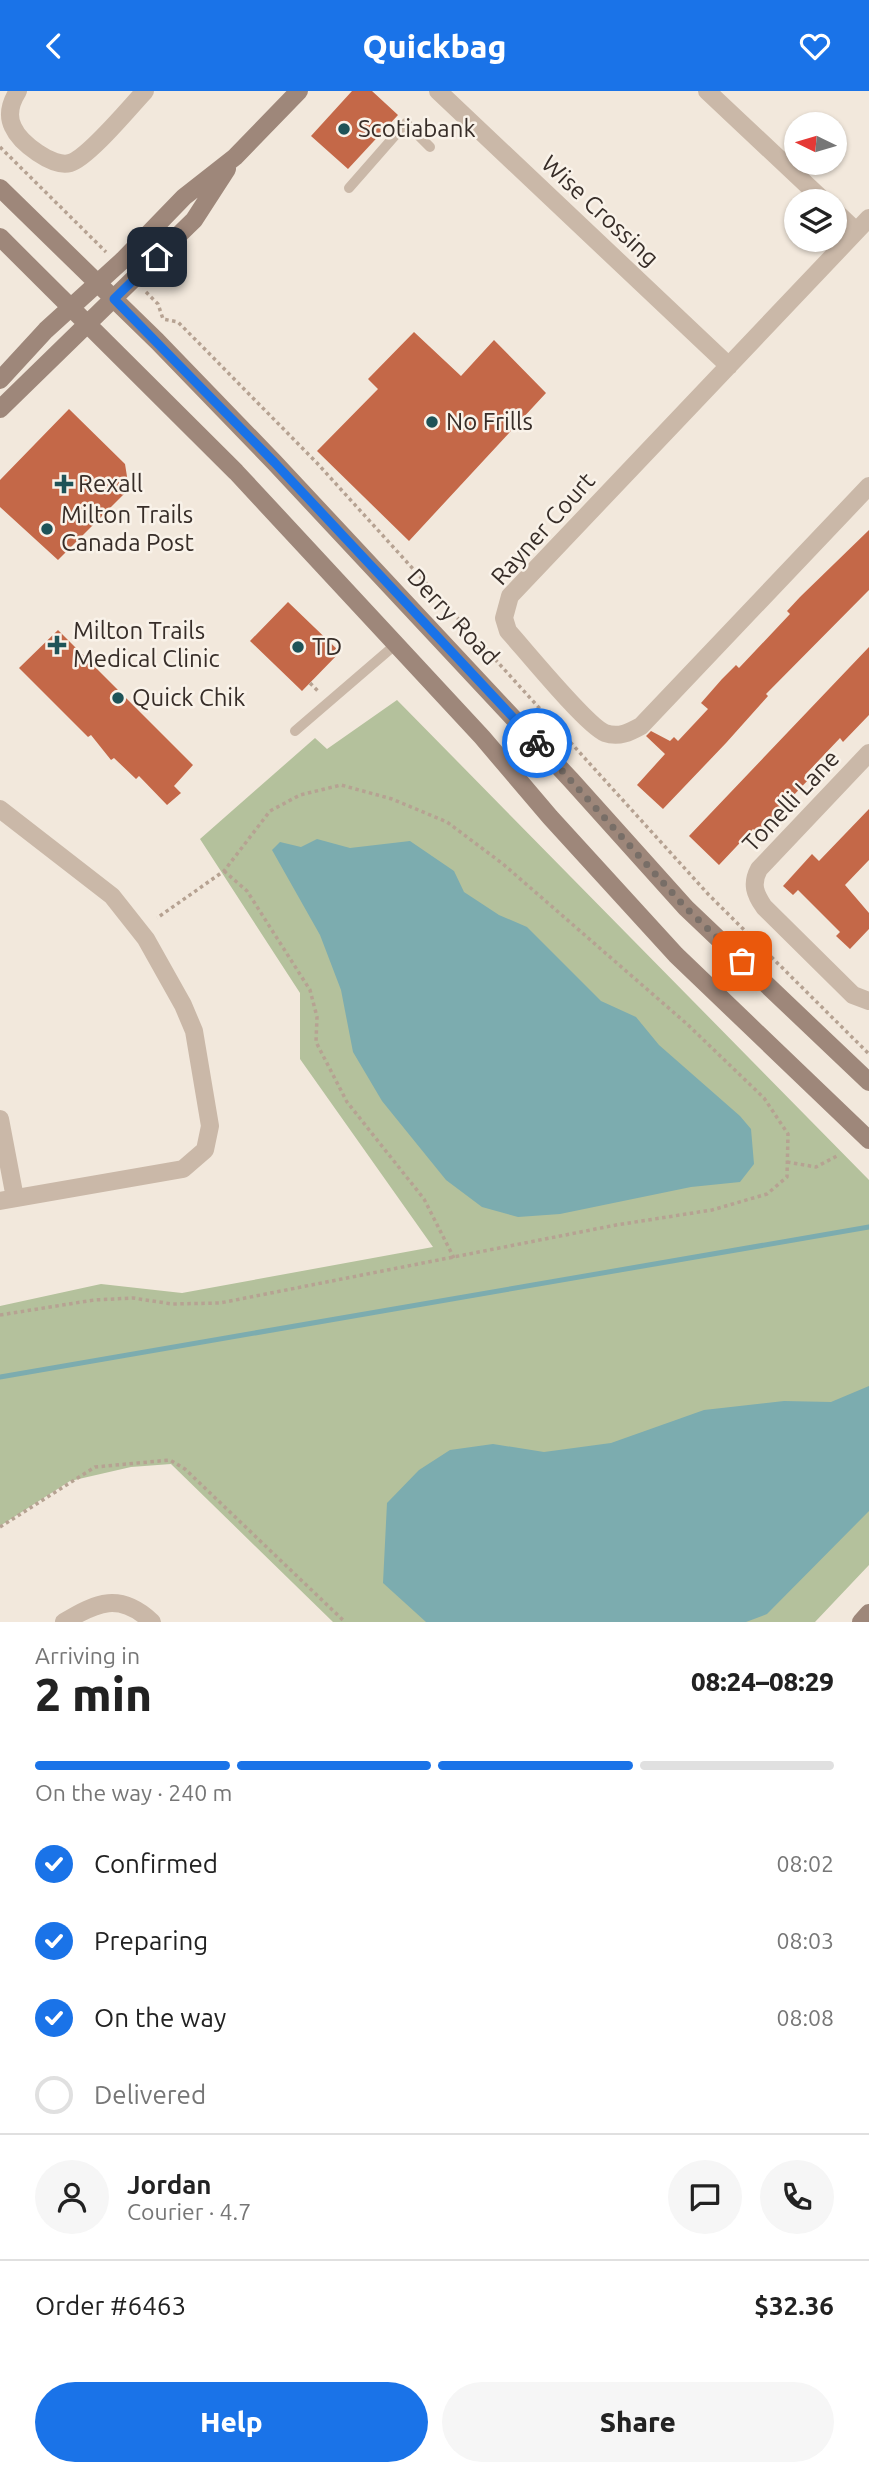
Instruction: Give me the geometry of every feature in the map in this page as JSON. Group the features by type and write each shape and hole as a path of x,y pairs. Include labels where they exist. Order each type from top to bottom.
{"main road":[{"path":"0,380 184,197 235,157 299,91"},
{"path":"0,409 194,220 235,157"},
{"name":"Derry Road","path":"0,188 114,299 417,614 686,908 869,1082"},
{"path":"0,237 236,472 482,737 550,817 676,955 869,1140"},
{"path":"861,1622 869,1613"}],"street":[{"path":"18,91 10,107 14,130 47,160 66,164 81,158 145,91"},
{"path":"707,91 811,189"},
{"name":"Wise Crossing","path":"441,92 729,366"},
{"name":"Rayner Court","path":"869,218 510,596 504,618 508,631 594,727 615,735 641,726 869,486"},
{"path":"847,222 856,231"},
{"name":"Tonelli Lane","path":"869,753 759,869 754,882 755,892 764,907 853,995 869,1001"},
{"path":"0,809 112,896 135,923 169,977 194,1031 210,1126 205,1150 183,1169 7,1199 0,1119"},
{"path":"64,1622 90,1606 107,1602 130,1607 152,1622"}],"lane":[{"path":"349,188 406,123 430,147"},
{"path":"295,731 395,645"}],"path":[{"path":"0,147 94,240"},
{"path":"158,304 163,320 178,322 317,463 708,894 869,1053"},
{"path":"0,1315 94,1300 133,1298 172,1304 220,1303 616,1225 712,1210 767,1194 787,1177 788,1134 764,1098 687,1024 503,864 447,822 391,799 341,785 300,795 270,811 224,871 157,918"},
{"path":"224,871 247,891 310,990 317,1017 316,1042 347,1102 424,1199 454,1258"},
{"path":"788,1162 816,1167 837,1156"},
{"path":"0,1527 95,1467 170,1460 185,1469 345,1622"}],"green space":[{"path":"397,700 869,1180 869,1565 815,1622 333,1622 171,1464 131,1467 70,1481 0,1526 0,1306 101,1284 182,1293 433,1247 300,1059 300,993 200,839 315,738 327,749"}],"water":[{"path":"317,839 350,848 410,841 454,871 464,892 499,915 527,927 601,1001 636,1017 659,1045 740,1116 751,1129 754,1164 740,1182 691,1187 560,1214 518,1217 482,1207 446,1180 382,1101 353,1052 341,990 320,935 272,850 280,842 301,847"},
{"path":"869,1386 869,1511 767,1614 746,1622 426,1622 383,1583 387,1503 419,1470 450,1450 493,1444 544,1452 611,1443 704,1410 784,1401 831,1402"}],"building":[{"path":"352,91 372,91 398,115 348,169 311,136"},
{"name":"No Frills","path":"414,332 461,376 494,340 546,393 409,541 317,451 378,389 368,379"},
{"name":"Rexall","path":"69,409 125,464 129,489 58,560 0,507 0,480"},
{"path":"869,530 869,590 766,694 768,696 726,743 663,809 637,785 665,754 646,736 651,731 670,741 674,737 678,741 708,709 701,703 722,679 736,665 739,668 790,614 787,611 800,597"},
{"path":"288,602 340,652 302,691 250,641"},
{"path":"58,630 193,765 174,786 181,793 167,805 139,776 136,779 114,758 111,760 91,735 88,737 19,668"},
{"path":"869,647 869,715 843,742 840,738 805,775 809,779 758,833 753,829 719,865 689,836"},
{"path":"869,809 869,860 845,885 869,913 869,929 850,949 836,936 840,932 798,890 793,895 783,886 812,854 819,861"}],"waterway":[{"path":"0,1377 869,1227"}],"way so far":[{"path":"537,743 686,908 742,961"}],"place":[{"name":"Scotiabank","path":"344,129"},
{"name":"No Frills","path":"432,422"},
{"name":"Rexall","path":"64,484"},
{"name":"Milton Trails Canada Post","path":"47,529"},
{"name":"Milton Trails Medical Clinic","path":"57,645"},
{"name":"TD","path":"298,647"},
{"name":"Quick Chik","path":"118,698"}],"route":[{"path":"157,257 114,299 274,462 537,743"}]}
